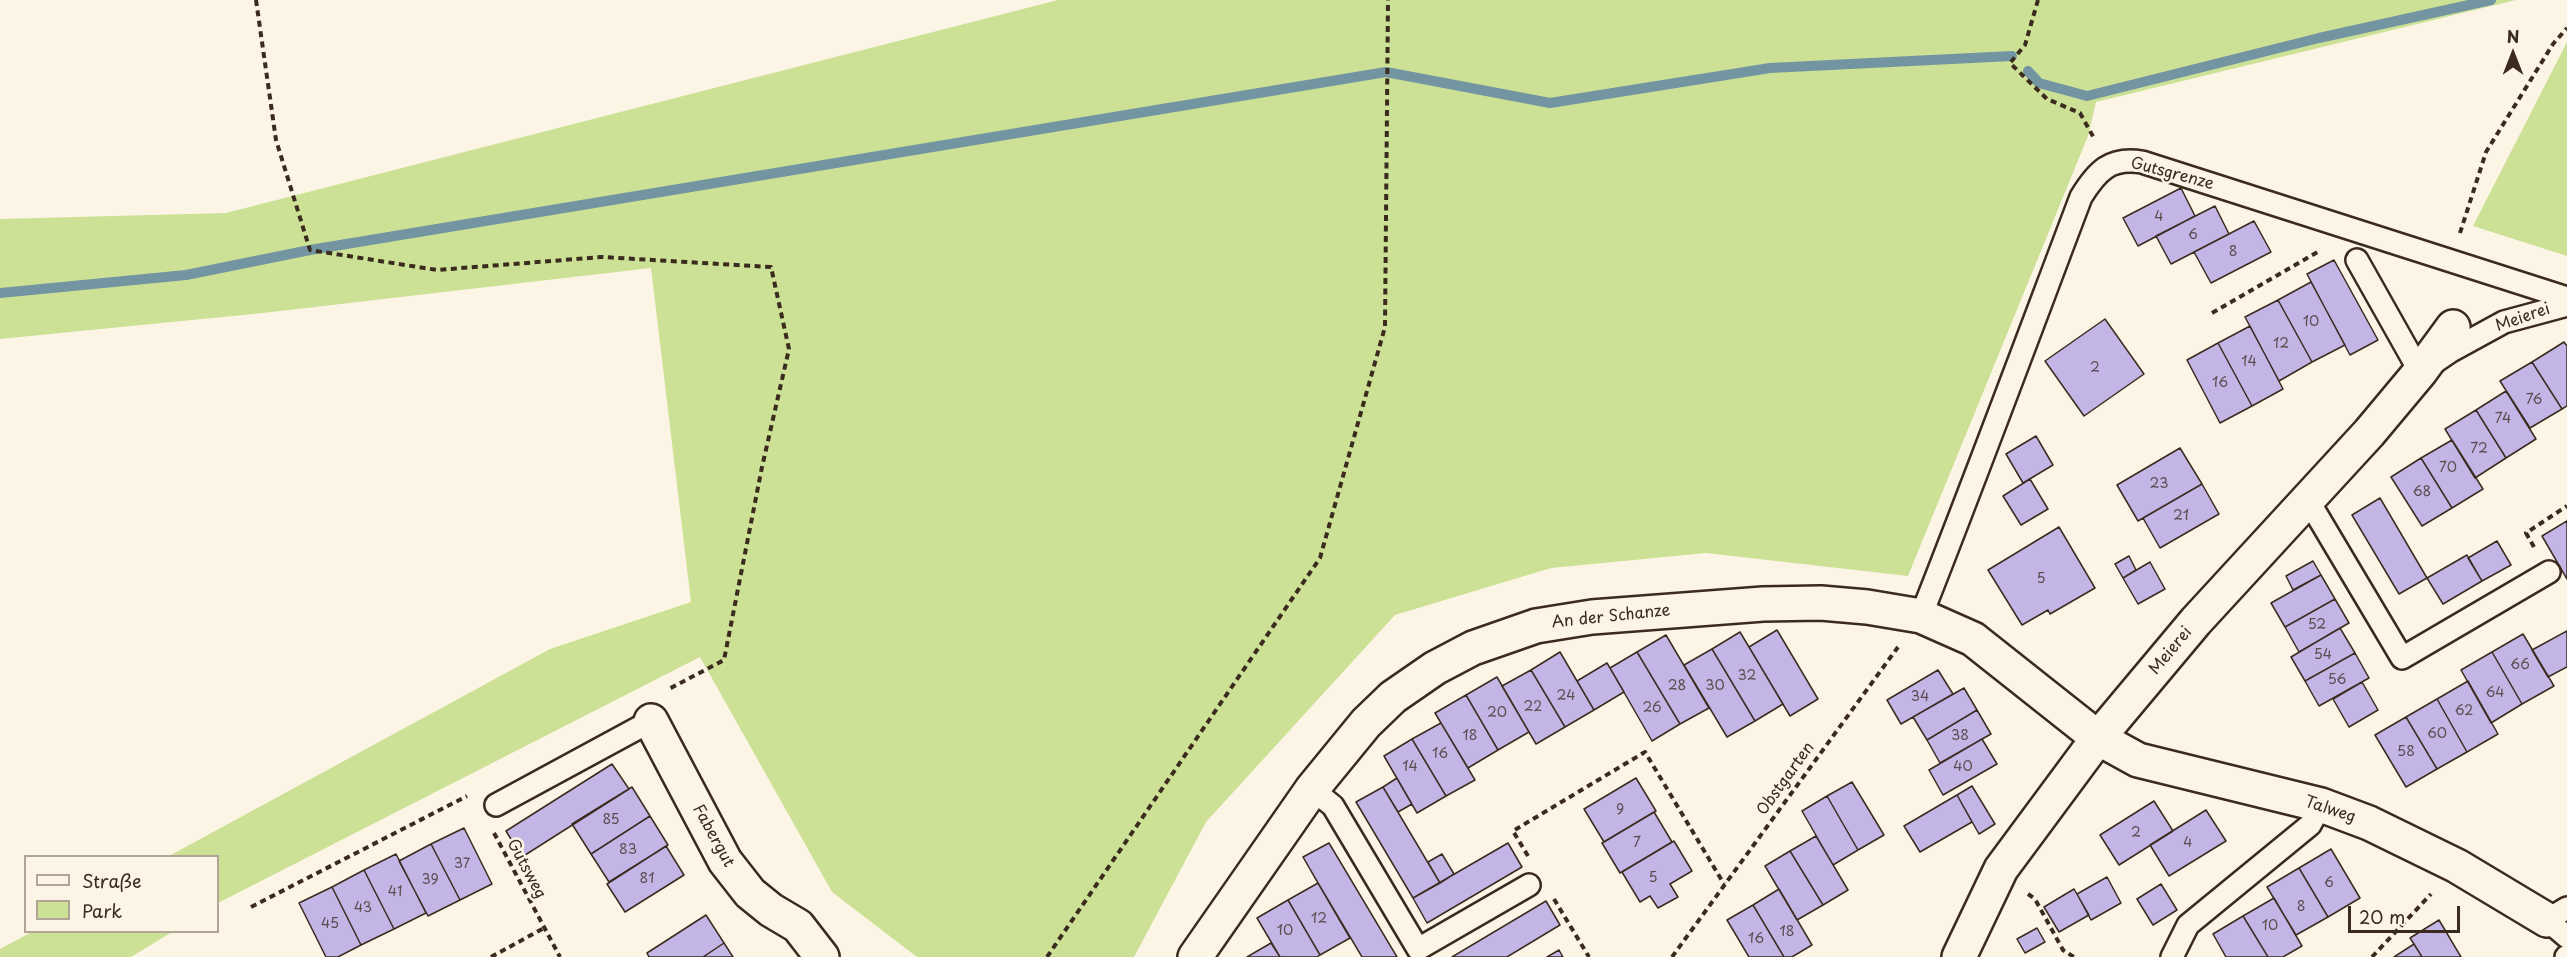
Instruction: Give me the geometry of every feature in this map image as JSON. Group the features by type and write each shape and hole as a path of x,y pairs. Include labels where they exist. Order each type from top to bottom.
{"street":[{"name":"Meierei","path":"1959,957 2001,869 2098,738 2196,621 2369,433 2420,372 2453,327"},
{"name":"An der Schanze","path":"1195,957 1312,789 1366,723 1394,697 1435,668 1473,648 1536,626 1592,617 1763,604 1821,603 1921,616 1973,639 2098,738"},
{"name":"Fabergut","path":"651,721 725,861 737,878 771,910 798,926 822,957"},
{"name":"Talweg","path":"2098,738 2138,760 2321,805 2369,823 2457,866 2560,922"}],"lane":[{"name":"Gutsgrenze","path":"1921,616 1983,459 2081,197 2099,172 2110,165 2127,160 2142,162 2567,298"},
{"path":"2357,260 2420,372"},
{"name":"Meierei","path":"2420,372 2451,351 2504,322 2567,305"},
{"path":"2308,500 2402,658 2549,572"},
{"path":"492,814 651,721"},
{"path":"1312,789 1333,806 1421,953 1529,885"},
{"path":"2172,957 2188,925 2310,825 2321,805"}],"path":[{"path":"256,0 276,140 310,250 437,270 602,257 771,267 789,349 762,467 724,660"},
{"path":"1047,957 1320,558 1385,327 1388,0"},
{"path":"2038,0 2025,45 2010,63 2047,99 2080,113 2110,165"},
{"path":"2452,261 2486,152 2553,44 2567,28"},
{"path":"2212,313 2356,230"},
{"path":"2549,572 2526,533 2567,506"},
{"name":"Obstgarten","path":"1672,957 1921,616"},
{"path":"1530,859 1513,831 1645,752 1724,884"},
{"name":"Gutsweg","path":"492,814 544,928 560,957"},
{"path":"2372,957 2457,866"},
{"path":"2001,869 2035,899 2062,950 2074,957"},
{"path":"1553,898 1589,957"},
{"path":"491,957 544,928"}],"green space":[{"path":"1058,0 2516,0 2096,102 2088,136 1908,576 1706,553 1551,568 1395,615 1206,822 1134,957 917,957 832,892 700,657 219,902 219,855 171,855 550,649 691,602 651,268 263,313 0,339 0,219 226,213"},
{"path":"2567,42 2567,256 2473,226"},
{"path":"30,933 170,933 131,957 0,957 0,949"}],"building":[{"path":"2181,188 2195,216 2138,246 2123,218"},
{"path":"2215,206 2229,234 2171,264 2156,236"},
{"path":"2254,221 2271,252 2211,283 2194,252"},
{"path":"2334,260 2378,340 2350,355 2307,274"},
{"path":"2311,282 2345,345 2312,362 2278,300"},
{"path":"2278,300 2312,362 2279,381 2245,317"},
{"path":"2105,319 2144,374 2084,416 2045,361"},
{"path":"2250,326 2283,389 2252,406 2218,343"},
{"path":"2564,342 2567,346 2567,406 2562,409 2532,362"},
{"path":"2218,343 2252,406 2220,423 2187,360"},
{"path":"2532,362 2562,409 2530,428 2500,381"},
{"path":"2506,391 2536,439 2506,458 2476,410"},
{"path":"2476,410 2506,458 2475,478 2445,429"},
{"path":"2036,436 2053,465 2023,483 2006,454"},
{"path":"2452,440 2483,489 2452,508 2421,458"},
{"path":"2180,448 2202,484 2138,521 2117,485"},
{"path":"2421,458 2452,508 2422,526 2391,477"},
{"path":"2030,479 2048,509 2021,525 2003,496"},
{"path":"2202,484 2219,514 2160,548 2143,518"},
{"path":"2380,498 2427,578 2399,594 2352,515"},
{"path":"2567,521 2567,579 2542,536"},
{"path":"2059,527 2095,588 2050,614 2048,610 2022,625 1988,570"},
{"path":"2497,541 2511,565 2482,581 2468,558"},
{"path":"2467,555 2482,581 2443,604 2427,578"},
{"path":"2129,556 2136,570 2123,578 2115,564"},
{"path":"2313,561 2321,575 2293,590 2286,576"},
{"path":"2150,562 2165,589 2138,604 2123,578"},
{"path":"2321,575 2335,599 2285,627 2271,603"},
{"path":"2335,599 2349,623 2299,652 2285,627"},
{"path":"2340,628 2355,653 2305,681 2291,657"},
{"path":"1777,630 1818,699 1790,716 1749,647"},
{"path":"2567,631 2567,667 2548,677 2532,650"},
{"path":"1740,632 1783,704 1755,721 1712,649"},
{"path":"2523,634 2554,686 2522,704 2492,652"},
{"path":"1666,635 1709,708 1680,724 1637,652"},
{"path":"1712,649 1755,721 1727,737 1684,665"},
{"path":"1560,652 1594,710 1565,727 1531,670"},
{"path":"1637,652 1680,724 1652,741 1610,668"},
{"path":"2492,652 2522,704 2491,723 2461,670"},
{"path":"2355,653 2369,678 2319,706 2305,681"},
{"path":"1607,663 1624,692 1594,710 1577,681"},
{"path":"1531,670 1565,727 1536,744 1502,686"},
{"path":"1938,670 1953,694 1901,724 1887,700"},
{"path":"1497,677 1529,732 1498,750 1466,695"},
{"path":"2468,681 2498,734 2467,752 2437,699"},
{"path":"2362,682 2378,710 2349,727 2333,699"},
{"path":"1964,688 1977,710 1927,740 1913,717"},
{"path":"1466,695 1498,750 1468,768 1435,713"},
{"path":"2437,699 2467,752 2437,769 2406,717"},
{"path":"1977,710 1991,734 1940,763 1927,740"},
{"path":"2406,717 2437,769 2406,787 2375,735"},
{"path":"1441,723 1475,780 1446,796 1412,739"},
{"path":"1412,739 1446,796 1417,813 1384,756"},
{"path":"1982,739 1997,764 1943,795 1929,770"},
{"path":"612,764 629,789 522,857 506,831"},
{"path":"1397,778 1412,804 1398,812 1383,787"},
{"path":"1636,778 1656,811 1604,842 1584,809"},
{"path":"1852,782 1884,835 1858,850 1827,796"},
{"path":"1972,786 1995,824 1979,834 1957,795"},
{"path":"632,787 650,816 591,854 572,824"},
{"path":"1383,787 1440,883 1413,898 1356,802"},
{"path":"1957,795 1972,822 1920,852 1904,826"},
{"path":"1827,796 1858,850 1833,865 1802,811"},
{"path":"2154,801 2173,831 2119,865 2100,835"},
{"path":"2206,810 2226,841 2169,876 2150,845"},
{"path":"1654,812 1672,842 1620,873 1602,843"},
{"path":"650,816 668,845 609,882 591,854"},
{"path":"464,828 492,884 460,900 431,844"},
{"path":"1816,836 1848,890 1823,905 1790,851"},
{"path":"1674,841 1692,871 1670,884 1678,897 1658,908 1650,896 1640,902 1622,872"},
{"path":"1329,843 1397,957 1362,957 1303,857"},
{"path":"1508,843 1522,867 1427,923 1413,898"},
{"path":"431,844 460,900 428,916 399,861"},
{"path":"666,846 684,875 625,912 607,884"},
{"path":"2331,849 2360,898 2328,917 2299,868"},
{"path":"1790,851 1823,905 1797,920 1765,866"},
{"path":"396,854 426,913 394,929 364,870"},
{"path":"1442,854 1454,874 1440,883 1428,862"},
{"path":"2299,868 2328,917 2296,935 2267,887"},
{"path":"364,870 394,929 361,945 332,887"},
{"path":"2107,877 2121,903 2091,920 2077,894"},
{"path":"1318,883 1350,938 1320,955 1288,900"},
{"path":"2161,884 2177,910 2153,925 2137,899"},
{"path":"332,887 361,945 338,957 326,957 299,903"},
{"path":"1779,889 1812,945 1792,957 1784,957 1753,905"},
{"path":"2074,889 2089,915 2059,932 2044,907"},
{"path":"2274,898 2302,946 2283,957 2268,957 2243,916"},
{"path":"1288,900 1320,955 1317,957 1280,957 1257,918"},
{"path":"1546,901 1560,925 1507,957 1452,957"},
{"path":"1753,905 1784,957 1749,957 1727,920"},
{"path":"706,915 724,943 703,957 649,957 647,953"},
{"path":"2243,916 2268,957 2226,957 2213,934"},
{"path":"2439,920 2461,957 2422,957 2410,938"},
{"path":"2037,928 2045,942 2025,953 2017,939"},
{"path":"724,943 733,957 703,957"},
{"path":"1271,943 1280,957 1247,957"},
{"path":"2414,944 2422,957 2394,957"},
{"path":"1559,950 1563,957 1547,957"}],"waterway":[{"path":"2028,71 2039,83 2087,96 2319,38 2491,0"},
{"path":"0,293 186,275 310,250 1386,72 1550,103 1770,68 2012,56"}]}
